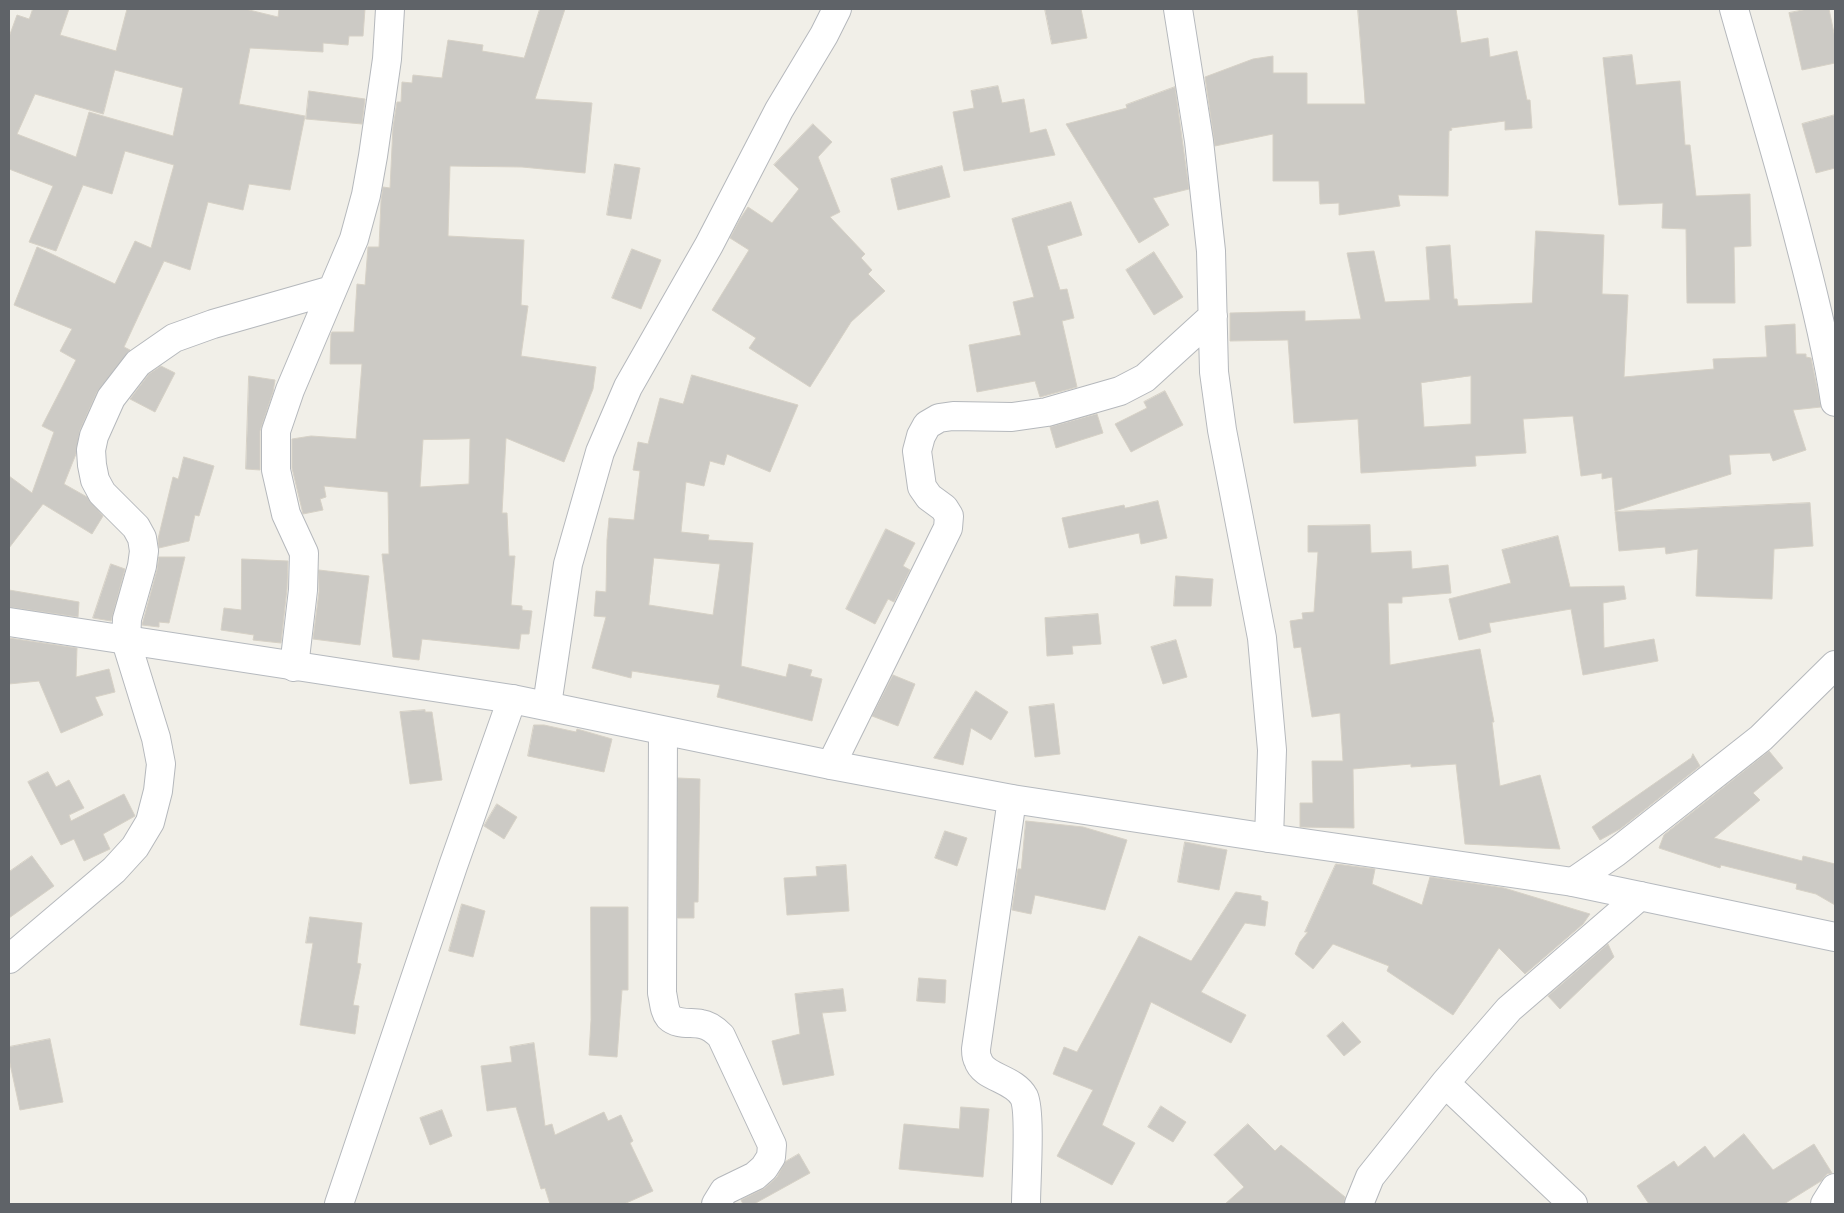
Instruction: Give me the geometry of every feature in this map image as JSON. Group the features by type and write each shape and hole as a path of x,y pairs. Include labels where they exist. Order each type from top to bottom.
{"street":[{"path":"294,667 303,590 304,553 286,514 276,470 276,431 290,390 354,240 374,156 387,59 390,9"},
{"path":"547,706 568,564 600,452 628,387 709,245 779,110 824,35 837,9"},
{"path":"1178,9 1202,170 1211,251 1214,372 1222,430 1262,638 1272,750 1269,838"},
{"path":"1734,9 1791,207 1828,315 1829,357 1835,402"},
{"path":"9,959 114,870 135,847 150,822 158,791 161,764 156,738 126,640 127,618 142,566 144,551 142,538 136,527 102,493 95,480 92,466 91,450 94,436 111,398 138,363 174,338 213,324 332,290"},
{"path":"831,765 948,528 949,516 944,508 928,497 922,487 917,451 920,436 927,425 940,418 953,416 1012,417 1047,412 1120,391 1145,378 1213,316"},
{"path":"9,622 512,699 831,765 1012,799 1573,882 1835,937"},
{"path":"1573,882 1616,853 1761,738 1835,665"},
{"path":"339,1204 512,699"},
{"path":"664,731 662,993 665,1008 669,1016 675,1021 702,1024 713,1028 721,1036 772,1145 770,1157 764,1168 755,1176 724,1191 716,1204"},
{"path":"1012,799 976,1049 978,1062 989,1073 1016,1086 1024,1098 1027,1114 1026,1204"},
{"path":"1359,1204 1370,1177 1445,1083 1509,1009 1640,896"},
{"path":"1445,1083 1573,1204"},
{"path":"1825,1204 1835,1188"}],"building":[{"path":"33,9 69,9 60,35 116,51 127,9 245,9 278,17 279,9 365,9 363,36 349,36 348,45 323,43 323,52 250,48 239,104 305,116 290,190 249,184 243,210 208,202 190,270 164,261 124,347 130,350 97,392 80,430 76,454 64,484 87,497 103,516 92,534 43,504 9,548 9,476 32,493 54,432 42,426 76,360 60,351 72,329 14,305 37,247 115,284 135,241 151,248 174,165 125,151 112,194 83,185 56,251 29,242 53,186 9,169 9,37 17,15 29,19","holes":["115,70 183,88 173,136 89,112 76,157 17,134 35,94 103,114"]},
{"path":"540,9 565,9 535,99 592,103 585,173 522,167 450,166 448,236 524,240 521,305 528,306 521,356 596,367 593,389 564,462 506,438 502,513 507,513 509,556 515,556 511,605 522,606 522,610 532,611 529,634 521,634 519,649 422,639 419,660 393,657 382,554 389,554 388,492 324,486 326,497 320,499 323,510 303,514 292,468 292,439 311,436 356,439 362,364 330,364 331,334 332,332 354,332 357,284 365,285 368,247 379,247 381,201 383,187 390,188 393,127 397,102 401,102 402,82 412,83 413,75 442,78 448,40 483,45 482,51 524,58","holes":["470,439 469,484 420,487 423,440"]},
{"path":"1045,9 1081,9 1087,38 1052,44"},
{"path":"1358,9 1456,9 1461,43 1488,38 1490,57 1517,51 1527,100 1530,100 1532,128 1505,130 1505,121 1451,128 1452,130 1449,131 1448,196 1398,195 1400,206 1339,215 1339,203 1320,204 1319,181 1273,181 1273,134 1215,146 1205,77 1253,59 1273,56 1273,73 1307,73 1307,104 1365,104"},
{"path":"1808,9 1829,9 1835,38 1835,63 1802,70 1789,13"},
{"path":"1632,55 1636,85 1680,81 1685,145 1690,145 1696,196 1750,194 1751,246 1734,247 1735,303 1687,303 1686,229 1662,228 1663,203 1619,205 1603,58"},
{"path":"998,86 1002,103 1024,99 1030,133 1046,129 1055,155 964,171 953,112 974,108 971,91"},
{"path":"1175,87 1189,189 1153,198 1169,225 1139,243 1066,124 1127,108 1126,105"},
{"path":"309,91 365,99 362,124 306,119"},
{"path":"1835,115 1835,168 1816,173 1802,124"},
{"path":"813,124 832,142 818,157 840,212 830,217 865,254 861,258 872,270 868,274 885,291 851,322 810,387 749,348 756,338 712,310 749,250 730,238 740,219 748,207 772,223 799,189 774,165"},
{"path":"615,164 640,168 631,219 607,215"},
{"path":"942,166 950,197 898,210 891,179"},
{"path":"1071,202 1082,235 1047,246 1060,290 1067,289 1074,318 1062,321 1077,387 1040,397 1035,381 977,392 969,345 1021,335 1013,302 1034,297 1012,219"},
{"path":"1536,231 1604,235 1602,294 1628,295 1624,377 1714,369 1713,359 1767,357 1765,326 1795,324 1796,354 1806,354 1806,357 1811,358 1821,407 1793,410 1806,450 1773,461 1770,453 1729,455 1731,474 1615,511 1612,477 1602,479 1602,473 1581,476 1573,416 1523,419 1526,453 1475,456 1476,466 1361,473 1358,419 1294,423 1288,340 1230,341 1230,313 1305,311 1305,321 1361,319 1347,253 1374,251 1385,302 1430,300 1426,247 1450,245 1454,299 1457,299 1458,306 1532,303","holes":["1471,376 1471,424 1424,427 1421,383"]},
{"path":"632,249 661,260 641,309 612,298"},
{"path":"1154,252 1183,297 1154,315 1126,270"},
{"path":"161,366 175,373 155,412 130,399 149,374"},
{"path":"692,375 798,405 770,472 727,454 724,465 710,461 704,486 686,482 681,532 709,535 708,540 753,543 741,666 786,677 789,664 812,670 810,676 822,679 812,721 717,697 720,685 632,671 631,678 592,668 606,617 594,616 596,591 606,592 609,518 634,520 640,471 633,470 638,442 648,444 660,398 683,404","holes":["654,558 720,564 713,615 649,605"]},
{"path":"249,376 275,380 260,431 260,470 246,469"},
{"path":"1165,391 1183,425 1131,452 1115,424 1147,408 1144,402"},
{"path":"1097,414 1103,433 1056,448 1050,427"},
{"path":"184,457 214,466 199,516 195,515 189,541 159,548 158,539 173,477 178,479"},
{"path":"1158,501 1167,538 1141,544 1139,533 1069,548 1062,518 1124,505 1125,508"},
{"path":"1810,503 1813,546 1774,549 1772,599 1696,596 1698,549 1666,554 1665,547 1619,551 1615,512"},
{"path":"1370,525 1371,553 1411,551 1412,569 1448,565 1451,593 1402,597 1402,603 1388,603 1390,665 1480,649 1494,722 1492,722 1500,786 1540,775 1560,849 1465,844 1456,764 1411,767 1411,764 1353,769 1354,828 1300,827 1300,803 1313,803 1312,761 1343,761 1340,713 1312,717 1301,647 1294,648 1290,621 1303,619 1302,613 1314,612 1318,552 1308,552 1308,526"},
{"path":"886,529 915,543 903,566 910,570 894,602 888,599 875,624 846,609"},
{"path":"1558,536 1570,587 1624,586 1626,599 1603,603 1604,648 1654,639 1658,661 1583,675 1571,609 1489,623 1491,632 1459,640 1449,599 1511,583 1502,550"},
{"path":"159,557 185,557 169,623 159,622 159,627 142,625 157,570"},
{"path":"242,559 288,561 281,643 253,640 254,635 221,630 224,608 241,610"},
{"path":"111,564 125,569 111,621 93,618"},
{"path":"319,570 369,576 360,645 313,639 319,592"},
{"path":"1176,576 1213,579 1211,606 1174,606"},
{"path":"9,590 79,602 78,617 9,607"},
{"path":"1098,614 1101,644 1072,646 1073,654 1047,656 1045,618"},
{"path":"9,638 77,648 76,677 109,669 115,692 95,697 103,715 61,733 39,681 9,684"},
{"path":"1176,640 1187,677 1163,684 1151,647"},
{"path":"893,675 915,684 898,726 872,716"},
{"path":"976,691 1008,712 991,740 971,728 963,765 934,758"},
{"path":"1054,704 1060,754 1035,757 1029,707"},
{"path":"425,710 425,712 432,712 442,780 410,784 400,712"},
{"path":"534,725 544,725 576,732 577,729 612,739 604,772 528,756"},
{"path":"1769,751 1783,768 1753,793 1760,800 1714,838 1802,861 1803,856 1835,864 1835,905 1816,894 1796,889 1797,884 1721,865 1720,868 1659,848 1664,835"},
{"path":"1693,754 1700,766 1620,829 1600,840 1592,827 1691,758"},
{"path":"48,772 56,787 69,780 84,808 69,815 71,821 124,794 135,816 103,834 110,849 84,861 74,839 61,845 28,782"},
{"path":"678,778 700,779 698,902 694,902 694,918 678,918"},
{"path":"497,804 517,817 504,839 484,826"},
{"path":"1026,821 1083,827 1127,840 1105,910 1035,895 1031,914 1012,910 1018,869 1021,869"},
{"path":"945,831 967,838 957,866 935,858"},
{"path":"1185,842 1227,850 1219,890 1178,882"},
{"path":"32,856 54,886 9,918 9,872"},
{"path":"1336,864 1375,869 1372,884 1422,905 1430,877 1504,888 1590,914 1583,924 1525,974 1499,948 1453,1015 1387,971 1389,966 1333,944 1313,969 1295,954 1300,942 1308,932 1305,932"},
{"path":"846,865 849,911 787,915 784,878 817,876 816,867"},
{"path":"1236,892 1261,896 1261,900 1268,902 1265,926 1245,923 1201,992 1246,1015 1231,1043 1151,1002 1102,1125 1135,1143 1112,1185 1057,1156 1093,1090 1053,1074 1064,1047 1077,1052 1139,936 1191,961"},
{"path":"462,904 485,911 473,957 449,951"},
{"path":"591,907 628,907 628,990 622,990 617,1057 589,1055 591,1020"},
{"path":"310,917 362,923 357,963 361,964 353,1005 359,1006 355,1034 300,1025 313,943 306,943"},
{"path":"1608,944 1614,957 1560,1009 1548,996"},
{"path":"919,978 946,980 945,1003 917,1001"},
{"path":"843,989 846,1011 822,1013 834,1075 783,1085 772,1041 800,1034 795,994"},
{"path":"1343,1022 1361,1042 1344,1056 1327,1036"},
{"path":"50,1039 63,1102 20,1110 9,1059 9,1047"},
{"path":"534,1043 545,1126 552,1124 555,1135 604,1112 608,1121 621,1115 633,1141 630,1143 653,1191 624,1204 550,1204 545,1188 541,1189 516,1107 487,1111 481,1066 512,1062 510,1047"},
{"path":"1161,1106 1186,1122 1173,1142 1148,1127"},
{"path":"961,1107 989,1109 983,1177 899,1169 904,1124 959,1129"},
{"path":"442,1110 452,1136 430,1145 420,1118"},
{"path":"1248,1124 1275,1151 1281,1145 1345,1197 1344,1204 1225,1204 1244,1187 1214,1155"},
{"path":"1744,1134 1773,1170 1814,1144 1832,1173 1827,1174 1821,1181 1784,1204 1649,1204 1637,1186 1674,1161 1678,1167 1705,1146 1714,1158"},
{"path":"799,1154 810,1173 754,1204 743,1204 741,1200 765,1188 777,1177 785,1162"}]}
